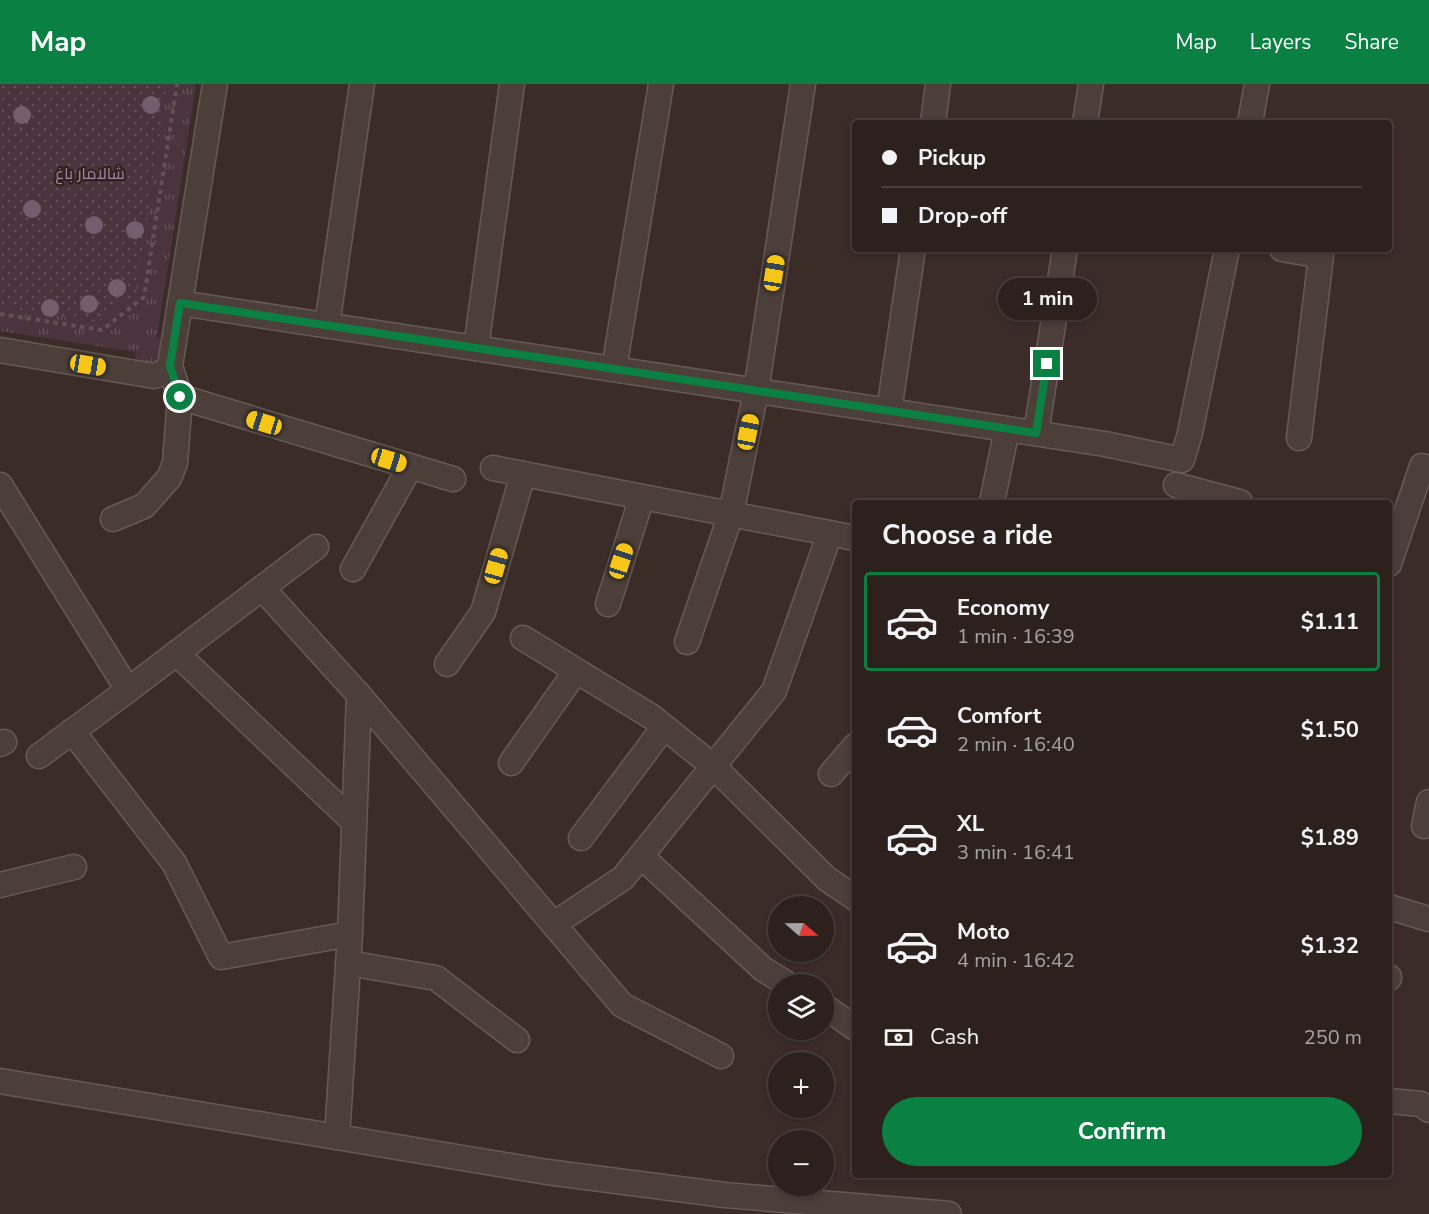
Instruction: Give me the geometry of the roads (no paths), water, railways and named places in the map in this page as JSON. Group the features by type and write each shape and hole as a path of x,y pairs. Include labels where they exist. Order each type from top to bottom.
{"street":[{"path":"113,519 144,506 169,478 175,463 180,397 170,366 215,84"},
{"path":"327,325 362,84"},
{"path":"476,348 512,84"},
{"path":"614,369 661,84"},
{"path":"687,642 731,514 756,391 803,84"},
{"path":"933,120 938,84"},
{"path":"1085,120 1091,84"},
{"path":"1251,120 1257,84"},
{"path":"889,411 913,252"},
{"path":"1036,433 1065,252"},
{"path":"1223,500 1173,494 1190,433 1226,252"},
{"path":"1299,252 1321,256 1299,438"},
{"path":"180,303 1036,433 1182,460"},
{"path":"0,350 154,376 163,373 170,366"},
{"path":"180,397 453,479"},
{"path":"992,500 1007,429"},
{"path":"353,569 410,466"},
{"path":"1392,547 1422,466 1429,468"},
{"path":"494,468 852,537"},
{"path":"447,664 483,612 523,474"},
{"path":"0,485 128,690"},
{"path":"608,604 642,497"},
{"path":"554,924 623,878 774,691 830,533"},
{"path":"39,756 316,548"},
{"path":"262,588 359,694 622,1005 721,1056"},
{"path":"523,638 652,717 713,766 827,879 852,896"},
{"path":"176,653 354,822"},
{"path":"511,763 576,671"},
{"path":"337,1137 350,934 359,694"},
{"path":"581,838 664,727"},
{"path":"72,732 174,863 221,957 350,934"},
{"path":"831,774 852,750"},
{"path":"1424,826 1429,802"},
{"path":"641,856 771,974"},
{"path":"0,885 74,867"},
{"path":"1392,908 1429,919"},
{"path":"348,963 436,978 517,1040"},
{"path":"834,1013 852,1026"},
{"path":"0,1081 546,1172 714,1194 949,1214"},
{"path":"1392,1101 1421,1104 1429,1110"}],"park label":[{"name":"شالامار باغ","path":"90,174"}]}
